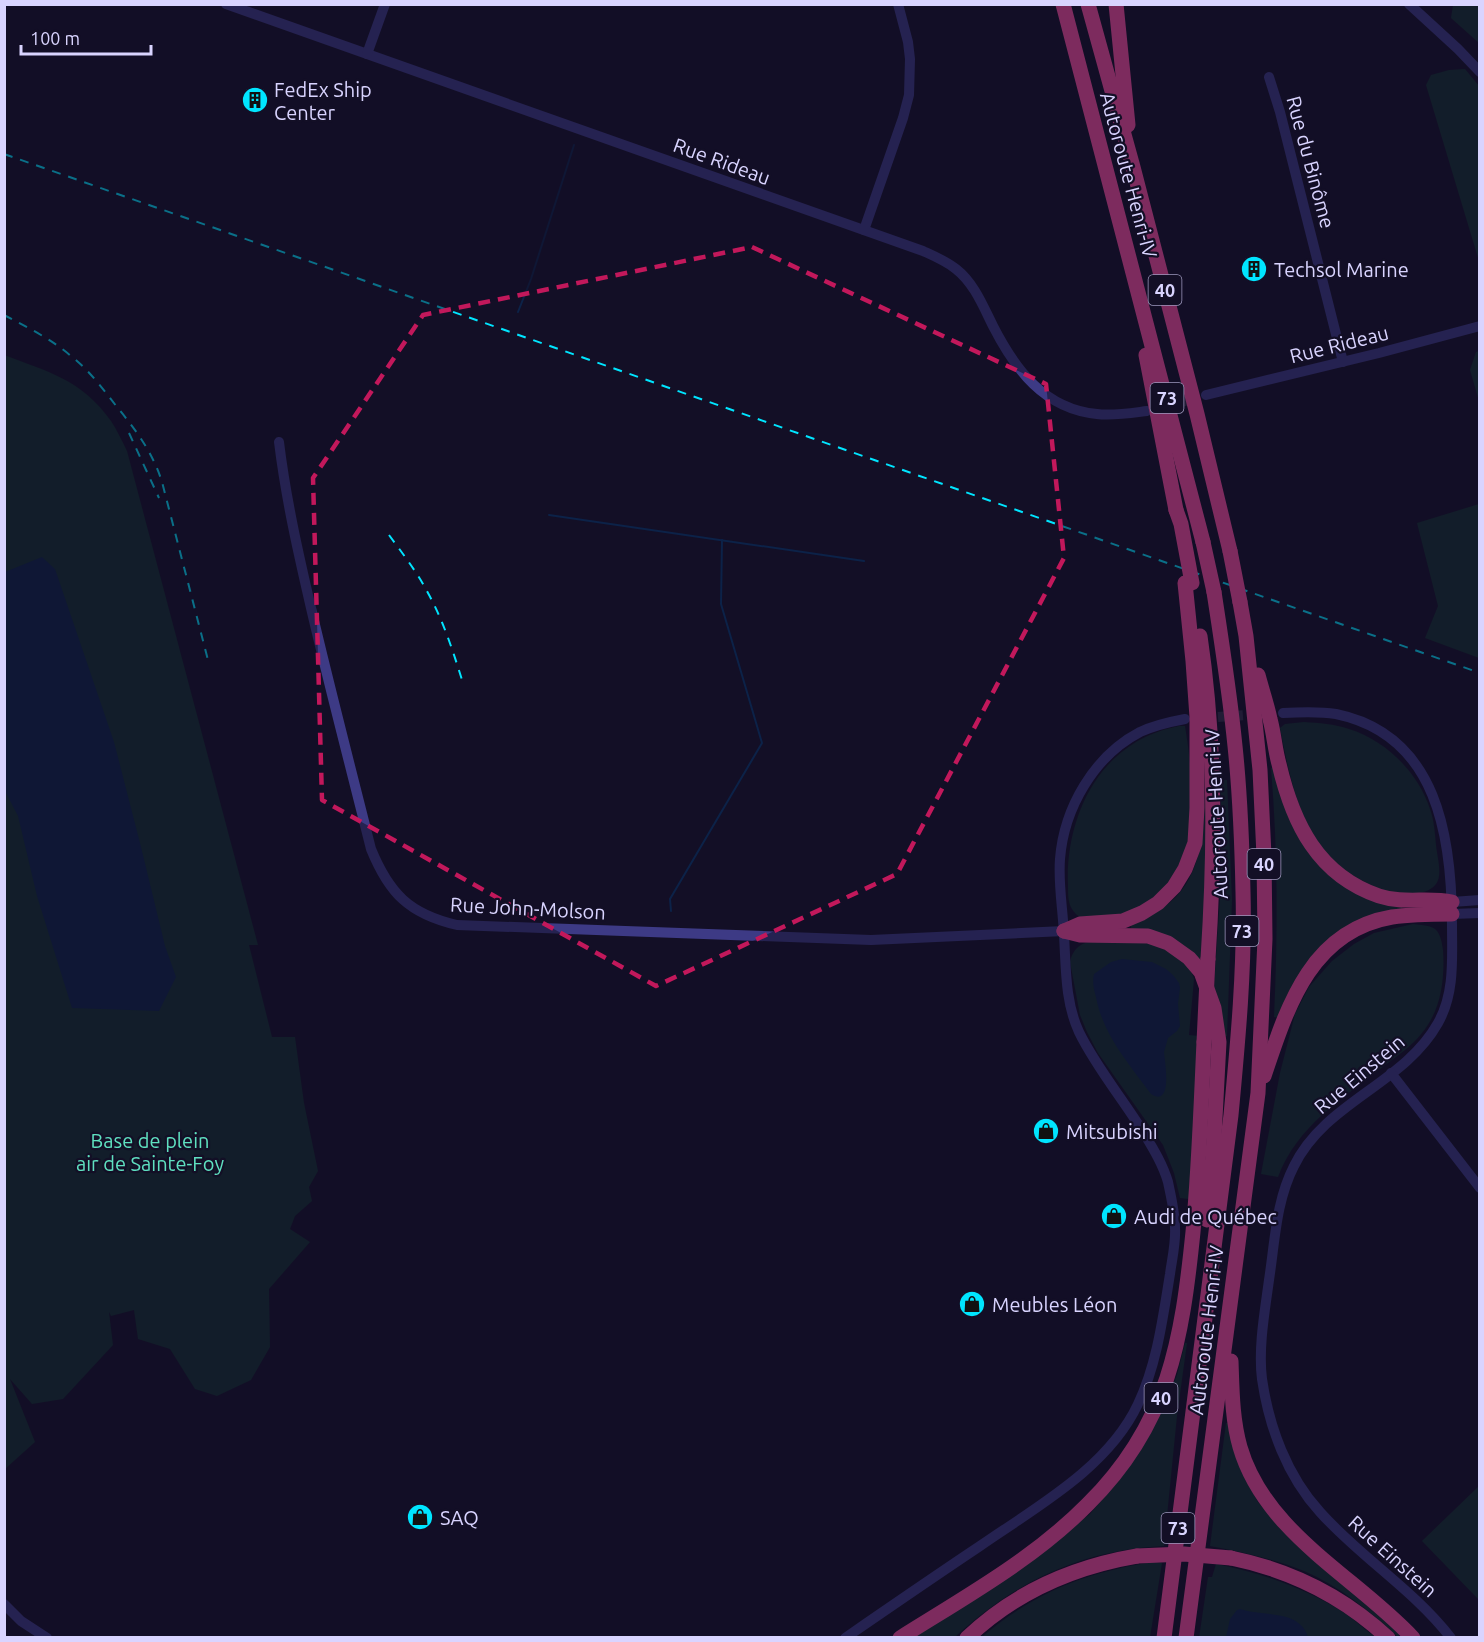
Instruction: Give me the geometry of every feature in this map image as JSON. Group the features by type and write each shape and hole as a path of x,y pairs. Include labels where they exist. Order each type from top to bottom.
{"highway":[{"name":"Autoroute Henri-IV","path":"1063,4 1203,542 1214,592 1235,747 1243,882 1242,971 1237,1046 1231,1115 1164,1638"},
{"name":"Autoroute Henri-IV","path":"1088,4 1133,167 1230,551 1246,636 1260,770 1265,939 1258,1093 1186,1638"},
{"path":"1116,4 1133,167"},
{"name":"40","path":"900,1638 1037,1549 1089,1504 1110,1481 1149,1422 1162,1395 1178,1341 1184,1310 1198,1180 1214,840 1213,770 1208,694 1181,524 1176,510 1128,255"},
{"path":"1064,931 1080,924 1123,921 1158,903 1180,878 1195,843 1197,717 1189,583"},
{"path":"1246,636 1270,718 1286,792 1294,814 1321,859 1338,875 1359,888 1382,897 1401,900 1437,899 1452,908"},
{"path":"1258,1093 1282,1022 1297,989 1312,967 1338,940 1359,928 1384,919 1452,908"},
{"path":"1064,931 1080,935 1148,936 1168,943 1189,957 1200,972 1214,1008 1219,1042 1213,1156 1209,1209 1191,1347 1180,1512"},
{"path":"1229,1317 1235,1425 1241,1449 1256,1483 1268,1502 1291,1529 1380,1605 1413,1638"},
{"path":"967,1638 998,1611 1041,1585 1089,1566 1137,1556 1184,1554 1231,1558 1276,1570 1317,1587 1348,1605 1388,1638"}],"street":[{"name":"Rue Rideau","path":"226,4 923,251 956,268 978,294 1002,344 1035,387 1077,411 1098,415 1147,411"},
{"path":"367,54 385,4"},
{"path":"864,231 909,95 908,42 898,4"},
{"path":"1407,4 1458,49 1479,72"},
{"name":"Rue du Binôme","path":"1269,78 1283,123 1343,362"},
{"name":"Rue Rideau","path":"1206,395 1479,326"},
{"name":"Rue John-Molson","path":"279,442 285,493 297,547 371,849 381,872 394,892 414,908 432,918 457,925 871,940 1064,931"},
{"name":"Rue Einstein","path":"1283,713 1333,714 1359,721 1388,737 1405,751 1417,766 1427,782 1443,822 1452,908 1452,962 1446,1004 1438,1023 1424,1042 1406,1061 1332,1117 1312,1137 1295,1162 1285,1184 1279,1208 1263,1329 1262,1375 1267,1406 1274,1432 1292,1473 1318,1510 1426,1610 1451,1638"},
{"path":"845,1638 1023,1516 1095,1463 1130,1419 1148,1379 1157,1343 1172,1255 1175,1229 1172,1205 1167,1179 1157,1155 1091,1055 1078,1030 1069,1003 1060,860 1063,837 1069,818 1078,796 1092,773 1122,743 1142,731 1163,723 1185,719"},
{"path":"1452,908 1479,900"},
{"path":"1452,908 1479,913"},
{"path":"1391,1073 1479,1188"},
{"path":"4,1604 21,1621 47,1638"}],"highlighted area":[{"path":"752,247 1046,384 1064,558 897,874 656,986 322,800 313,478 423,315"}],"green space":[{"path":"1453,5 1479,5 1479,43 1451,18"},
{"path":"1465,69 1479,86 1479,261 1426,85 1431,75"},
{"path":"1479,351 1479,401 1470,370 1476,352"},
{"name":"Base de plein air de Sainte-Foy","path":"4,355 64,379 88,396 111,421 127,451 258,945 249,945 272,1037 295,1037 304,1103 318,1171 309,1187 312,1201 295,1216 290,1229 310,1242 269,1289 270,1347 251,1380 217,1396 195,1389 170,1349 138,1339 134,1310 111,1316 109,1312 113,1345 63,1399 32,1404 10,1379 35,1442 5,1469"},
{"path":"1480,504 1479,658 1425,638 1438,606 1417,523"},
{"path":"1304,722 1338,726 1362,734 1387,749 1409,770 1425,795 1433,822 1439,871 1438,880 1432,888 1418,893 1385,891 1346,871 1315,837 1304,818 1296,796 1280,728 1285,724"},
{"path":"1185,726 1190,761 1192,819 1185,855 1179,871 1164,890 1137,909 1119,915 1080,917 1073,911 1068,895 1069,853 1076,821 1089,791 1108,765 1124,750 1149,735"},
{"path":"1276,767 1315,858 1402,905 1402,910 1348,927 1279,1018 1274,1017 1277,893 1271,768"},
{"path":"1220,780 1227,780 1232,900 1227,1036 1223,1037 1214,988 1220,897 1222,825"},
{"path":"1207,792 1206,895 1201,965 1132,930 1130,924 1164,907 1186,884 1198,856 1205,793"},
{"path":"1413,924 1435,929 1440,936 1443,950 1443,972 1438,1004 1428,1024 1409,1047 1337,1102 1309,1128 1286,1159 1278,1177 1261,1174 1280,1073 1295,1014 1309,987 1332,961 1354,944 1374,933"},
{"path":"1088,942 1156,944 1177,955 1192,972 1194,979 1189,1035 1199,1036 1189,1199 1180,1198 1174,1173 1163,1145 1098,1053 1080,1015 1070,962 1076,949"},
{"path":"1185,1343 1187,1343 1164,1546 1105,1554 1051,1572 1002,1600 955,1637 909,1638 1025,1564 1090,1514 1123,1475 1150,1434 1177,1375"},
{"path":"1226,1423 1229,1423 1245,1479 1258,1502 1278,1526 1303,1550 1400,1634 1398,1637 1354,1600 1317,1577 1270,1559 1210,1546"},
{"path":"1479,1486 1479,1600 1422,1541"},
{"path":"1153,1562 1162,1563 1150,1637 981,1638 1020,1609 1061,1587 1105,1572"},
{"path":"1216,1564 1267,1577 1315,1596 1346,1614 1375,1637 1199,1638 1208,1577 1212,1577"}],"water":[{"path":"42,557 55,569 114,742 165,946 176,977 159,1011 72,1008 37,896 18,816 5,791 5,572"},
{"path":"1122,959 1152,962 1166,969 1179,983 1180,1026 1168,1038 1164,1052 1165,1090 1158,1097 1151,1094 1126,1060 1104,1024 1099,1011 1093,986 1094,974 1111,962"},
{"path":"1240,1609 1289,1618 1303,1628 1308,1637 1226,1637 1230,1619"}],"waterway":[{"path":"518,312 531,279 574,145"},
{"path":"549,515 864,561"},
{"path":"671,911 670,899 762,743 721,604 722,540"}],"tunnel":[{"path":"1163,407 1200,397"},
{"path":"1203,718 1260,714"}],"railway":[{"path":"4,154 1480,673"},
{"path":"4,315 55,344 84,367 131,424 149,452 162,482 208,660"},
{"path":"129,433 159,498"},
{"path":"389,535 424,585 447,636 462,680"}],"place":[{"name":"FedEx Ship Center","path":"255,100"},
{"name":"Techsol Marine","path":"1254,269"},
{"name":"Mitsubishi","path":"1046,1131"},
{"name":"Audi de Québec","path":"1114,1216"},
{"name":"Meubles Léon","path":"972,1304"},
{"name":"SAQ","path":"420,1517"}]}
